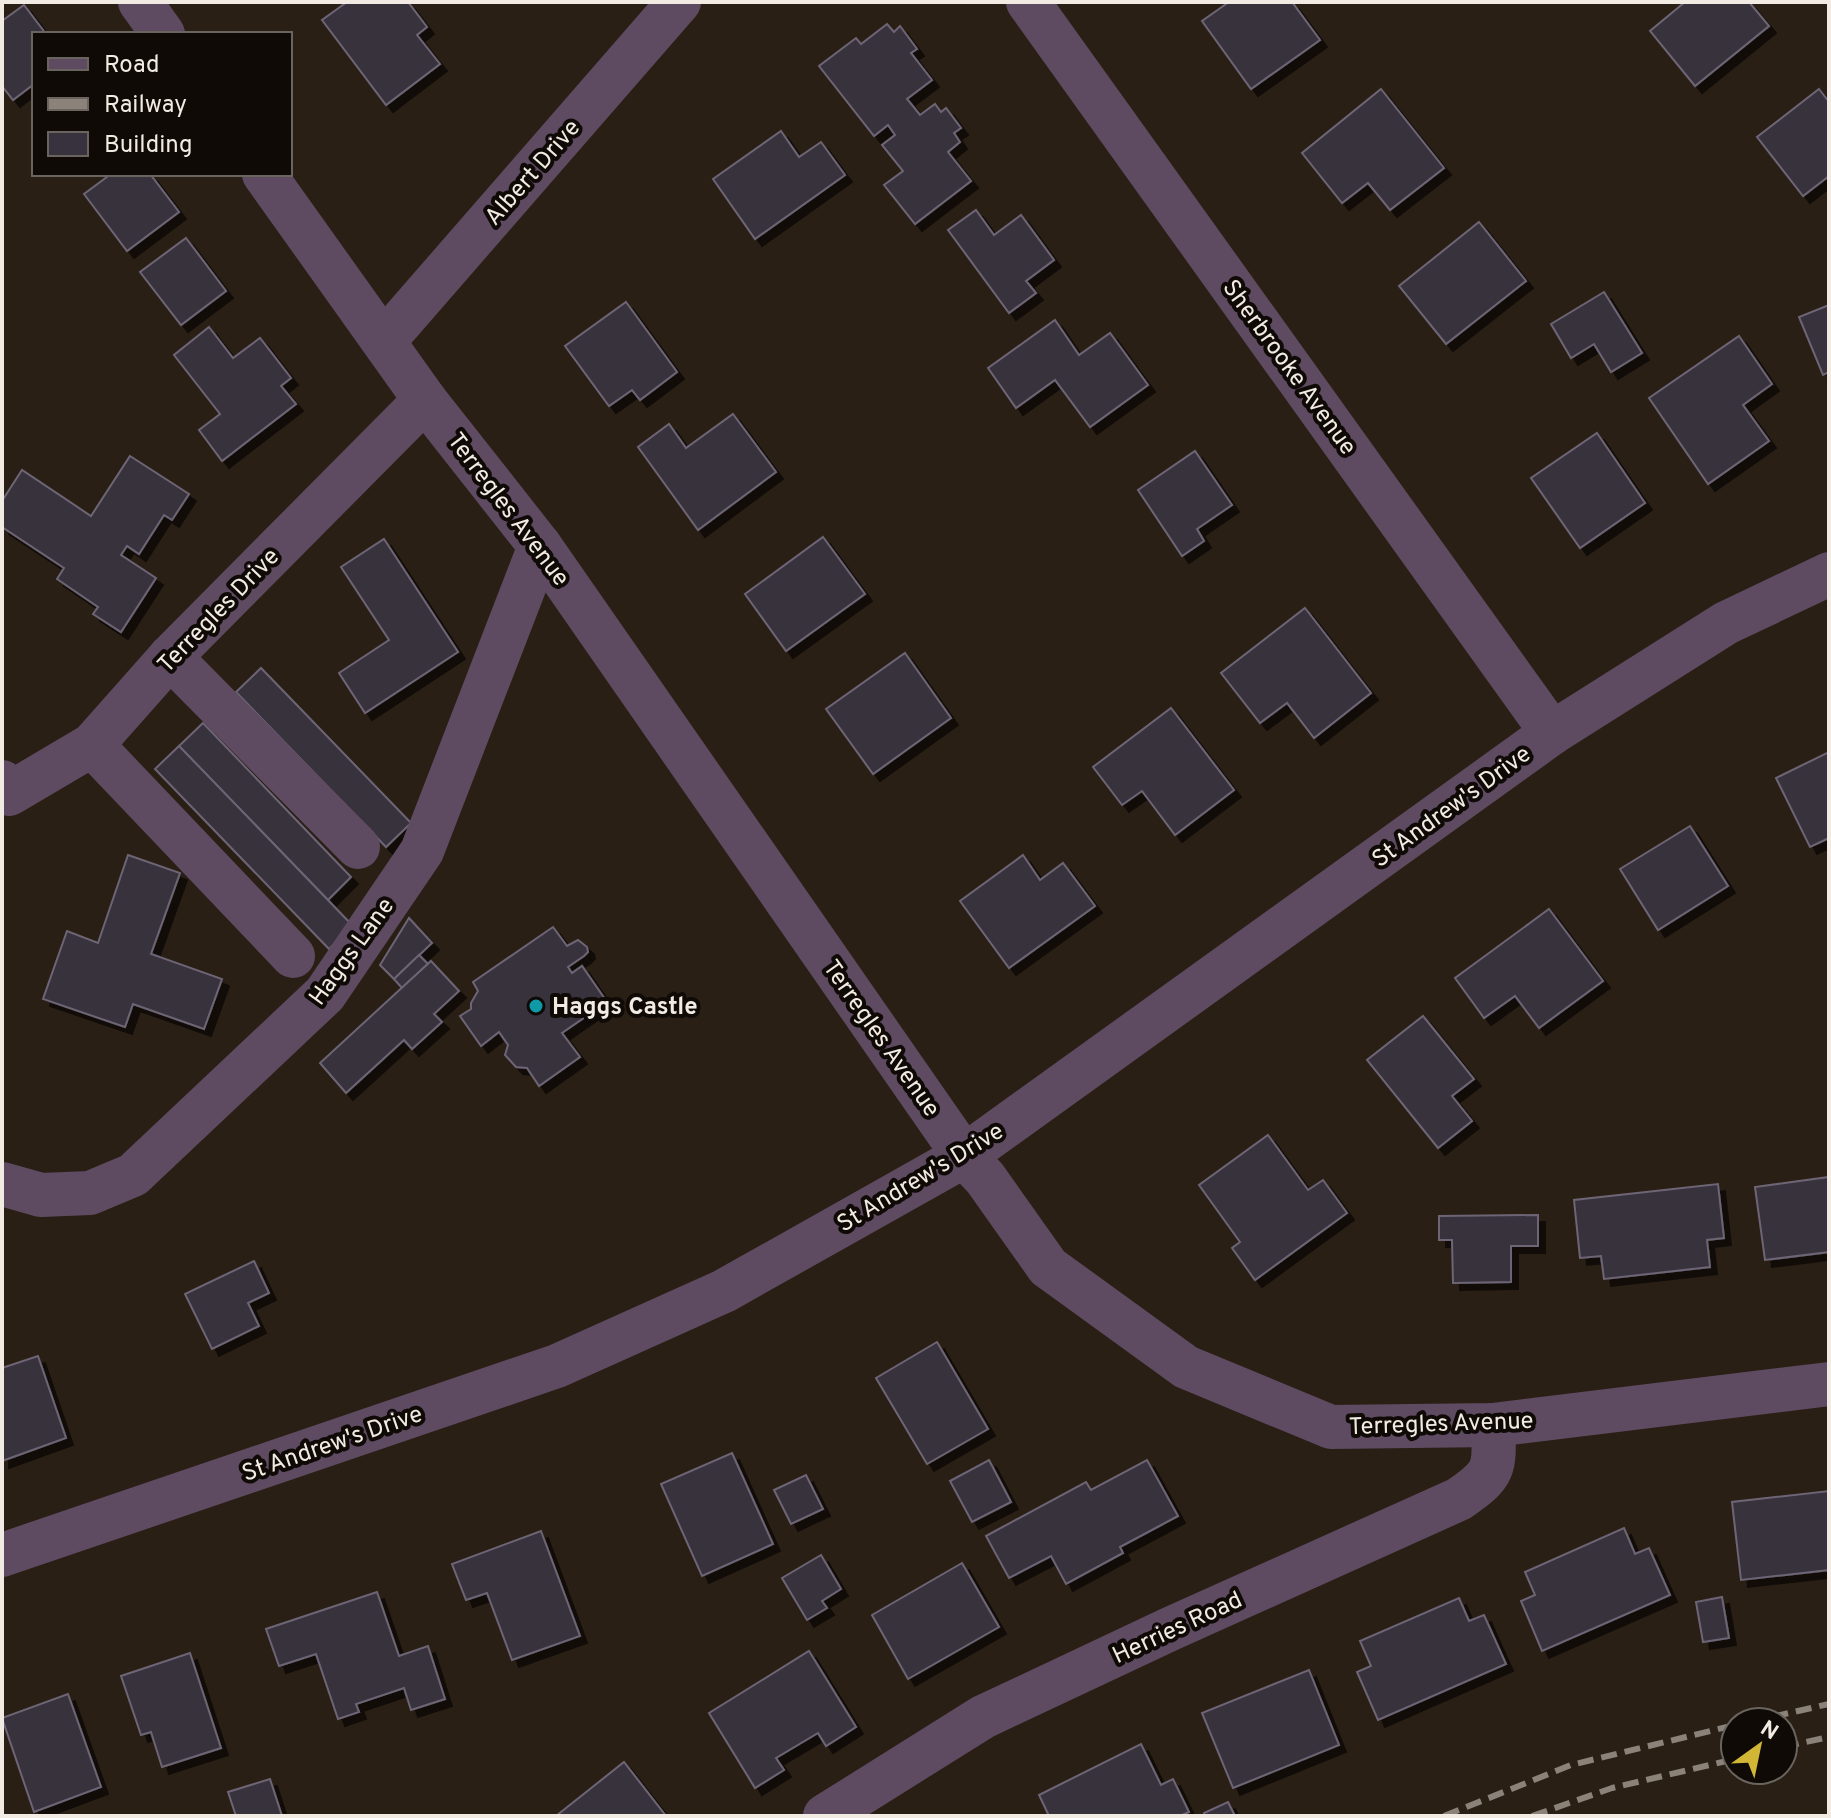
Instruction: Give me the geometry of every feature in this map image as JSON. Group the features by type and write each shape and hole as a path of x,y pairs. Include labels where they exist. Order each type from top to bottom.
{"street":[{"path":"140,2 162,32"},
{"name":"Albert Drive","path":"384,341 679,2"},
{"name":"Sherbrooke Avenue","path":"1028,2 1552,733"},
{"name":"Terregles Avenue","path":"265,176 425,400 540,546 964,1156 985,1178 1048,1267 1186,1367 1331,1427 1493,1425 1829,1384"},
{"name":"Terregles Drive","path":"4,791 92,745 170,657 425,400"},
{"name":"Haggs Lane","path":"2,1184 41,1195 90,1193 133,1175 325,994 422,851 540,546"},
{"name":"St Andrew's Drive","path":"2,1555 557,1366 724,1291 964,1156 1552,733 1726,623 1829,574"},
{"path":"170,657 358,847"},
{"path":"92,745 293,956"},
{"name":"Herries Road","path":"825,1816 983,1717 1459,1499 1484,1482 1494,1461 1493,1425"}],"building":[{"path":"347,2 408,2 427,27 417,35 440,64 386,105 322,20"},
{"path":"1229,2 1292,2 1320,40 1251,89 1202,21"},
{"path":"1685,2 1749,2 1769,26 1695,86 1650,31"},
{"path":"24,5 44,32 32,32 32,86 13,100 2,86 2,21"},
{"path":"887,24 894,32 900,26 917,49 911,53 932,80 907,99 920,115 935,104 941,112 946,108 961,128 954,133 960,142 948,152 971,181 915,224 884,185 903,171 882,145 895,135 888,125 874,136 819,66 856,38 861,44"},
{"path":"1381,89 1444,168 1390,210 1368,183 1342,203 1302,153"},
{"path":"1819,89 1829,102 1829,176 1803,196 1757,137"},
{"path":"781,131 799,157 821,142 845,175 755,239 713,179"},
{"path":"108,176 152,176 179,212 127,251 84,194"},
{"path":"976,210 994,235 1021,215 1054,260 1026,281 1036,293 1009,313 948,230"},
{"path":"1479,222 1526,281 1446,344 1399,286"},
{"path":"186,238 226,291 181,325 140,272"},
{"path":"1604,292 1642,353 1611,372 1594,344 1571,358 1551,324"},
{"path":"626,302 677,372 640,400 632,390 609,406 565,346"},
{"path":"1829,305 1829,372 1823,375 1799,317"},
{"path":"1055,320 1079,355 1110,333 1148,385 1090,427 1055,380 1016,408 988,368"},
{"path":"209,327 233,358 260,338 291,378 281,386 296,404 222,461 199,430 220,414 174,355"},
{"path":"1739,336 1772,384 1743,405 1769,441 1708,484 1649,398"},
{"path":"733,414 776,472 698,530 638,447 669,424 686,448"},
{"path":"1597,433 1645,503 1580,548 1531,478"},
{"path":"1195,451 1232,505 1197,529 1204,541 1182,556 1138,490"},
{"path":"130,456 189,494 172,520 164,515 139,554 127,546 121,555 156,578 121,632 93,614 98,607 57,579 64,568 2,527 2,501 22,470 91,516"},
{"path":"823,537 865,594 786,651 745,594"},
{"path":"384,539 458,652 365,713 339,673 389,640 341,567"},
{"path":"1305,608 1371,693 1314,738 1287,703 1260,723 1221,673"},
{"path":"905,653 951,718 873,774 826,709"},
{"path":"261,668 411,823 386,847 236,692"},
{"path":"1171,708 1234,790 1175,835 1142,791 1122,805 1093,767"},
{"path":"203,723 351,877 328,900 179,746"},
{"path":"179,746 353,926 329,949 155,769"},
{"path":"1829,752 1829,838 1810,847 1776,778"},
{"path":"1690,826 1728,886 1658,930 1620,869"},
{"path":"128,855 180,873 151,954 222,979 204,1029 133,1004 125,1027 43,999 67,931 98,943"},
{"path":"1023,855 1040,880 1063,863 1095,906 1009,968 960,901"},
{"path":"1549,909 1603,981 1539,1028 1515,996 1484,1018 1455,978"},
{"path":"409,918 432,943 394,979 380,965"},
{"name":"Haggs Castle","path":"553,927 567,946 578,940 587,947 588,952 568,967 572,973 582,966 607,1002 562,1033 580,1057 539,1086 527,1068 516,1067 505,1055 508,1045 499,1032 481,1046 460,1016 471,1009 478,991 473,982"},
{"path":"419,955 428,964 402,988 394,979"},
{"path":"431,961 459,991 434,1014 442,1022 412,1049 404,1040 346,1093 320,1063"},
{"path":"1423,1016 1474,1079 1452,1096 1472,1121 1438,1148 1367,1060"},
{"path":"1268,1135 1308,1190 1323,1180 1347,1213 1255,1280 1232,1248 1240,1242 1199,1185"},
{"path":"1829,1177 1829,1252 1765,1260 1755,1187"},
{"path":"1718,1184 1724,1238 1707,1240 1710,1267 1604,1279 1601,1256 1580,1258 1574,1200"},
{"path":"1538,1215 1538,1246 1511,1246 1511,1282 1453,1283 1452,1240 1439,1240 1439,1216"},
{"path":"254,1261 269,1293 248,1303 259,1326 212,1349 185,1294"},
{"path":"937,1342 988,1429 927,1464 876,1378"},
{"path":"38,1356 66,1438 2,1461 2,1368"},
{"path":"732,1453 773,1544 702,1576 661,1484"},
{"path":"989,1460 1011,1502 972,1522 950,1481"},
{"path":"1147,1460 1178,1516 1120,1547 1123,1553 1066,1584 1051,1556 1009,1578 986,1536 1086,1482 1091,1490"},
{"path":"806,1475 823,1509 791,1524 774,1490"},
{"path":"1829,1491 1829,1570 1741,1580 1732,1502"},
{"path":"1624,1528 1635,1554 1649,1548 1670,1595 1542,1651 1521,1601 1535,1595 1525,1572"},
{"path":"541,1531 580,1636 512,1660 487,1593 466,1600 452,1564"},
{"path":"821,1555 841,1589 822,1601 827,1608 807,1620 782,1578"},
{"path":"962,1563 999,1627 908,1679 872,1615"},
{"path":"377,1592 399,1656 428,1646 445,1699 411,1710 404,1688 356,1704 359,1712 338,1719 316,1654 279,1666 266,1629"},
{"path":"1722,1597 1729,1638 1703,1642 1696,1602"},
{"path":"1459,1598 1469,1621 1484,1615 1506,1664 1378,1720 1357,1672 1371,1666 1360,1641"},
{"path":"809,1651 856,1727 826,1746 818,1733 776,1758 784,1770 755,1788 709,1713"},
{"path":"190,1653 221,1748 162,1767 151,1732 141,1735 121,1676"},
{"path":"1309,1670 1339,1745 1233,1788 1202,1713"},
{"path":"68,1694 101,1787 34,1812 2,1718"},
{"path":"1141,1744 1161,1785 1173,1779 1189,1812 1180,1816 1049,1816 1039,1795"},
{"path":"624,1762 666,1816 556,1816"},
{"path":"270,1779 282,1816 236,1816 228,1792"},
{"path":"1228,1802 1235,1816 1205,1816 1204,1813"}],"railway":[{"path":"1799,1711 1829,1704"},
{"path":"1444,1816 1571,1765 1719,1729"},
{"path":"1799,1744 1829,1737"},
{"path":"1532,1816 1612,1788 1719,1763"}],"place":[{"name":"Haggs Castle","path":"536,1006"}]}
